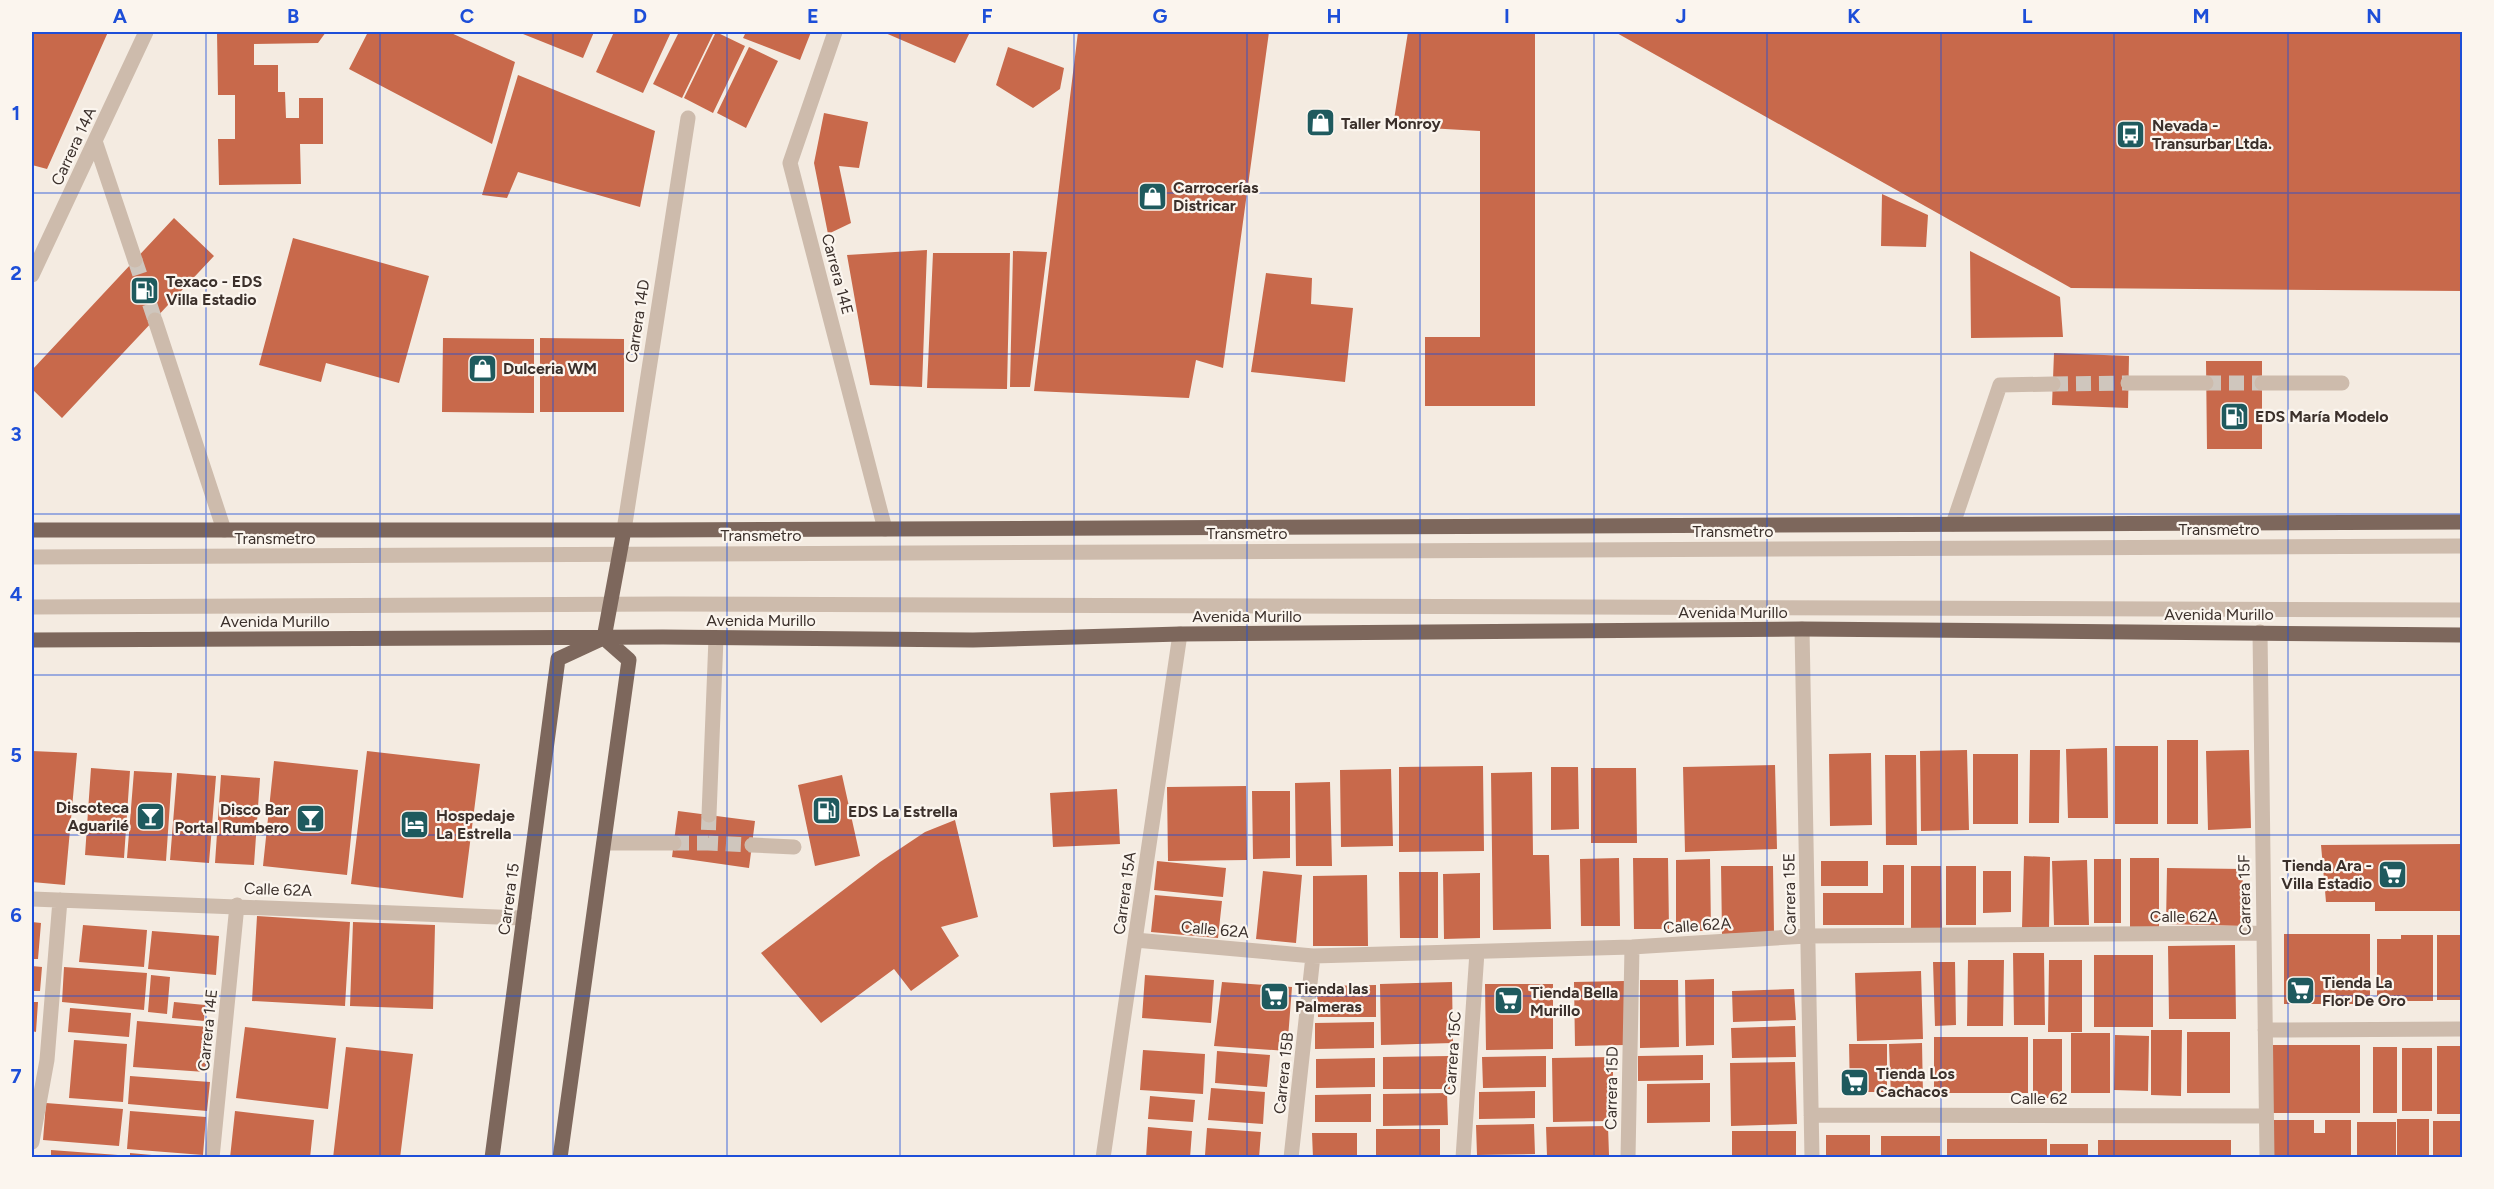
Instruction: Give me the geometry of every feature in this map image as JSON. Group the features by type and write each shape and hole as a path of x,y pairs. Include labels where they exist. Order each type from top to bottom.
{"main road":[{"path":"32,530 624,530 2463,522"},
{"path":"561,1158 629,660 604,638 624,530"},
{"name":"Avenida Murillo","path":"32,640 604,638 973,640 1180,634 1802,629 2463,635"},
{"name":"Carrera 15","path":"492,1158 558,659 604,638"}],"street":[{"name":"Carrera 14A","path":"32,275 146,32"},
{"name":"Carrera 14E","path":"835,32 790,163 885,529"},
{"name":"Carrera 14D","path":"624,530 688,118"},
{"path":"95,141 135,260"},
{"path":"155,320 224,530"},
{"path":"2128,383 2206,383"},
{"path":"2262,383 2342,383"},
{"path":"1953,524 2000,385 2053,384"},
{"name":"Transmetro","path":"32,556 619,556 701,553 2463,546"},
{"path":"32,607 611,604 2463,610"},
{"name":"Carrera 15E","path":"1802,629 1812,1158"},
{"name":"Carrera 15F","path":"2260,632 2267,1158"},
{"name":"Carrera 15A","path":"1103,1158 1180,634"},
{"path":"709,815 716,638"},
{"path":"604,843 674,843"},
{"path":"752,845 794,847"},
{"name":"Calle 62A","path":"32,899 237,905 524,918"},
{"path":"32,1142 47,1060 60,900"},
{"name":"Carrera 14E","path":"212,1158 237,905"},
{"name":"Calle 62A","path":"1135,940 1313,956 1632,947 1807,936 2263,933"},
{"name":"Carrera 15D","path":"1628,1158 1632,947"},
{"name":"Carrera 15C","path":"1462,1158 1477,952"},
{"name":"Carrera 15B","path":"1291,1158 1313,956"},
{"path":"2265,1030 2463,1029"},
{"name":"Calle 62","path":"1811,1114 2266,1116"}],"building":[{"path":"32,32 108,32 47,169 32,165"},
{"path":"217,32 326,32 318,43 254,44 254,65 278,65 278,92 285,92 286,118 299,118 299,98 323,98 323,144 300,144 301,184 219,185 218,139 235,139 235,95 218,95"},
{"path":"368,32 449,32 515,62 492,144 349,69"},
{"path":"524,32 594,32 583,58 523,34"},
{"path":"614,32 671,32 643,93 596,72"},
{"path":"679,32 714,32 682,98 653,84"},
{"path":"716,32 745,46 713,113 684,98"},
{"path":"746,32 811,32 800,60 743,38"},
{"path":"883,32 970,32 955,63"},
{"name":"Carrocerías Districar","path":"1078,32 1269,32 1223,368 1196,360 1189,398 1034,391"},
{"path":"1408,32 1535,32 1535,406 1425,406 1425,337 1480,337 1480,131 1393,126"},
{"name":"Nevada - Transurbar Ltda.","path":"1615,32 2462,32 2462,291 2071,288"},
{"path":"749,47 778,61 746,128 717,113"},
{"path":"1008,47 1064,68 1060,89 1033,108 996,85"},
{"path":"518,75 655,131 640,207 518,172 507,198 482,195"},
{"path":"824,113 868,122 859,168 839,166 851,223 828,234 814,163"},
{"path":"1882,194 1928,215 1926,247 1881,246"},
{"name":"Texaco - EDS Villa Estadio","path":"174,218 214,256 62,418 32,389 32,370"},
{"path":"293,238 429,276 399,383 326,363 321,382 259,365"},
{"path":"927,250 922,387 870,385 847,255"},
{"path":"1013,251 1047,252 1030,387 1010,387"},
{"path":"1970,251 2060,297 2063,337 1971,338"},
{"path":"933,253 1010,253 1007,389 927,388"},
{"path":"1266,273 1312,278 1311,304 1353,308 1345,382 1251,372"},
{"path":"443,338 534,339 534,413 442,412"},
{"path":"540,338 624,339 624,412 540,412"},
{"path":"2054,353 2129,356 2128,408 2052,405"},
{"name":"EDS María Modelo","path":"2206,361 2262,361 2262,449 2207,449"},
{"path":"2167,740 2198,740 2198,824 2167,824"},
{"path":"2115,746 2158,746 2158,824 2115,824"},
{"path":"2107,748 2108,818 2068,818 2066,749"},
{"path":"1967,750 1969,830 1921,831 1920,751"},
{"path":"2030,750 2060,750 2059,823 2029,823"},
{"path":"2249,750 2251,828 2208,830 2206,751"},
{"path":"32,751 77,753 65,885 32,882"},
{"name":"Hospedaje La Estrella","path":"367,751 480,764 463,898 351,884"},
{"path":"1871,753 1872,825 1830,826 1829,754"},
{"path":"1973,754 2018,754 2018,824 1973,824"},
{"path":"1885,755 1916,755 1917,845 1886,845"},
{"name":"Disco Bar Portal Rumbero","path":"274,761 358,770 347,875 263,866"},
{"path":"1775,765 1777,849 1685,852 1683,767"},
{"path":"1483,766 1484,851 1399,852 1399,767"},
{"path":"1551,767 1578,767 1579,829 1551,830"},
{"name":"Discoteca Aguarilé","path":"91,768 130,771 124,858 85,855"},
{"path":"1591,768 1636,768 1637,843 1591,843"},
{"path":"1391,769 1393,846 1341,847 1340,770"},
{"name":"Discoteca Aguarilé","path":"134,771 172,773 166,861 127,858"},
{"path":"1532,772 1533,855 1549,855 1551,929 1493,930 1491,773"},
{"path":"177,773 216,776 209,863 170,860"},
{"name":"Disco Bar Portal Rumbero","path":"221,775 260,778 254,865 215,863"},
{"name":"EDS La Estrella","path":"842,775 860,856 815,866 798,785"},
{"path":"1330,782 1332,866 1296,866 1295,783"},
{"path":"1246,786 1247,860 1168,861 1167,787"},
{"path":"1117,789 1120,844 1053,847 1050,793"},
{"path":"1252,791 1290,791 1290,858 1253,859"},
{"path":"678,811 755,821 749,868 672,857"},
{"path":"955,820 978,917 941,927 959,956 911,991 894,969 821,1023 761,953 880,862 925,832"},
{"name":"Tienda Ara - Villa Estadio","path":"2462,844 2462,911 2375,911 2375,902 2326,902 2321,845"},
{"path":"2024,856 2050,857 2049,929 2022,928"},
{"path":"1619,858 1620,926 1581,926 1580,859"},
{"path":"1633,858 1668,858 1669,929 1634,929"},
{"path":"2130,858 2159,858 2159,927 2130,927"},
{"path":"1710,859 1711,931 1676,931 1676,860"},
{"path":"2094,859 2121,859 2121,923 2094,923"},
{"path":"2087,860 2089,925 2054,925 2052,861"},
{"path":"1157,861 1226,868 1223,897 1154,890"},
{"path":"1821,861 1868,861 1868,886 1821,886"},
{"path":"1883,865 1904,865 1904,925 1823,925 1823,893 1883,893"},
{"path":"1721,866 1773,866 1774,933 1722,934"},
{"path":"1911,866 1941,866 1942,929 1911,929"},
{"path":"1946,866 1976,866 1976,925 1946,925"},
{"path":"2167,868 2243,869 2241,926 2166,924"},
{"path":"1263,871 1302,875 1296,943 1256,939"},
{"path":"1983,871 2011,871 2011,912 1983,913"},
{"path":"1399,872 1438,872 1438,938 1400,938"},
{"path":"1480,873 1480,938 1444,939 1443,874"},
{"path":"1367,875 1368,946 1313,946 1313,876"},
{"path":"1155,895 1222,901 1218,938 1151,932"},
{"path":"257,916 350,922 345,1006 252,1001"},
{"path":"32,922 41,923 38,959 32,959"},
{"path":"353,922 435,925 433,1009 350,1006"},
{"path":"83,925 147,930 144,967 79,962"},
{"path":"152,931 219,936 216,975 148,969"},
{"path":"2284,934 2370,934 2370,1004 2284,1004"},
{"path":"2401,935 2433,935 2433,1001 2377,1001 2377,939 2401,939"},
{"path":"2437,935 2462,935 2462,1000 2437,1000"},
{"path":"2235,945 2236,1019 2169,1019 2168,946"},
{"path":"2013,953 2044,953 2045,1025 2014,1025"},
{"path":"2094,955 2153,955 2153,1027 2094,1027"},
{"path":"1968,960 2004,960 2003,1026 1967,1026"},
{"path":"2049,960 2082,960 2082,1032 2048,1032"},
{"path":"1933,962 1955,962 1956,1025 1935,1026"},
{"path":"32,966 42,967 40,991 32,991"},
{"path":"64,967 147,973 144,1010 62,1002"},
{"path":"1921,971 1923,1039 1857,1041 1855,973"},
{"path":"151,975 170,977 167,1014 148,1012"},
{"path":"1145,975 1214,980 1211,1023 1142,1018"},
{"path":"1714,979 1714,1045 1686,1046 1685,980"},
{"path":"1640,980 1678,980 1679,1047 1640,1048"},
{"path":"1624,981 1625,1045 1575,1046 1574,982"},
{"path":"1222,982 1292,987 1287,1051 1214,1046"},
{"path":"1452,982 1453,1043 1381,1045 1380,984"},
{"path":"1485,984 1553,984 1553,1049 1486,1050"},
{"path":"1376,985 1376,1017 1318,1017 1317,986"},
{"path":"1794,989 1796,1020 1733,1022 1732,991"},
{"path":"32,1002 38,1002 36,1032 32,1031"},
{"path":"174,1002 205,1005 204,1021 172,1018"},
{"path":"70,1008 131,1013 129,1037 68,1032"},
{"path":"137,1021 209,1027 205,1072 133,1067"},
{"path":"1374,1022 1374,1048 1315,1049 1315,1023"},
{"path":"1795,1026 1796,1057 1732,1058 1731,1028"},
{"path":"245,1027 336,1038 328,1109 236,1098"},
{"path":"2151,1030 2182,1030 2181,1096 2151,1095"},
{"path":"2187,1032 2230,1032 2230,1093 2187,1093"},
{"path":"2071,1033 2110,1033 2110,1093 2071,1093"},
{"path":"2115,1035 2149,1036 2148,1091 2114,1090"},
{"path":"1934,1037 2028,1037 2028,1093 1934,1093"},
{"path":"2033,1039 2062,1039 2062,1098 2033,1098"},
{"path":"74,1040 127,1044 123,1102 69,1098"},
{"path":"1922,1043 1923,1096 1891,1096 1889,1044"},
{"path":"1849,1044 1887,1044 1887,1092 1850,1092"},
{"path":"2271,1045 2360,1045 2360,1113 2271,1113"},
{"path":"2437,1046 2462,1046 2462,1114 2437,1114"},
{"path":"346,1047 413,1054 400,1158 333,1158"},
{"path":"2373,1047 2397,1047 2397,1113 2373,1113"},
{"path":"2402,1048 2432,1048 2432,1111 2402,1111"},
{"path":"1143,1050 1205,1054 1203,1094 1140,1090"},
{"path":"1217,1051 1270,1055 1267,1087 1215,1083"},
{"path":"1703,1055 1703,1080 1638,1081 1638,1056"},
{"path":"1450,1056 1450,1089 1383,1089 1383,1057"},
{"path":"1546,1056 1546,1087 1483,1088 1482,1057"},
{"path":"1613,1057 1613,1091 1608,1091 1609,1121 1553,1122 1552,1058"},
{"path":"1375,1058 1375,1087 1316,1088 1316,1059"},
{"path":"1795,1062 1797,1124 1731,1126 1730,1063"},
{"path":"130,1076 210,1082 207,1111 128,1104"},
{"path":"1710,1083 1710,1122 1647,1123 1647,1084"},
{"path":"1211,1088 1265,1092 1263,1124 1208,1120"},
{"path":"1535,1091 1535,1118 1479,1119 1479,1092"},
{"path":"1447,1093 1448,1125 1383,1126 1383,1094"},
{"path":"1371,1094 1371,1122 1315,1122 1315,1095"},
{"path":"1150,1096 1195,1100 1193,1122 1148,1119"},
{"path":"46,1103 123,1109 119,1146 43,1140"},
{"path":"130,1111 206,1117 203,1155 127,1149"},
{"path":"235,1111 314,1120 310,1158 230,1158"},
{"path":"2397,1119 2429,1119 2429,1158 2397,1158"},
{"path":"2273,1120 2314,1120 2314,1133 2325,1133 2325,1120 2351,1120 2351,1158 2273,1158"},
{"path":"2433,1121 2462,1121 2462,1158 2433,1158"},
{"path":"2357,1122 2396,1122 2396,1158 2357,1158"},
{"path":"1534,1124 1535,1154 1477,1155 1476,1125"},
{"path":"1608,1126 1609,1155 1547,1156 1546,1127"},
{"path":"1148,1127 1192,1131 1190,1158 1146,1158"},
{"path":"1207,1128 1261,1132 1259,1158 1205,1155"},
{"path":"1376,1129 1440,1129 1440,1157 1376,1158"},
{"path":"1732,1131 1796,1131 1796,1158 1732,1158"},
{"path":"1312,1133 1357,1133 1357,1158 1313,1158"},
{"path":"1826,1135 1870,1135 1870,1158 1826,1158"},
{"path":"1881,1136 1940,1136 1940,1158 1881,1158"},
{"path":"1947,1139 2047,1139 2047,1158 1947,1158"},
{"path":"2098,1140 2231,1140 2231,1158 2098,1158"},
{"path":"2050,1144 2088,1144 2088,1158 2050,1158"},
{"path":"51,1150 118,1155 118,1158 51,1158"},
{"path":"130,1153 163,1156 163,1158 130,1158"}],"tunnel":[{"path":"135,260 155,320"},
{"path":"2053,384 2128,383"},
{"path":"2206,383 2262,383"},
{"path":"709,815 708,843 752,845"},
{"path":"674,843 708,843"}],"place":[{"name":"Taller Monroy","path":"1320,123"},
{"name":"Nevada - Transurbar Ltda.","path":"2131,134"},
{"name":"Carrocerías Districar","path":"1152,196"},
{"name":"Texaco - EDS Villa Estadio","path":"145,290"},
{"name":"Dulceria WM","path":"482,368"},
{"name":"EDS María Modelo","path":"2234,416"},
{"name":"EDS La Estrella","path":"827,811"},
{"name":"Discoteca Aguarilé","path":"150,816"},
{"name":"Disco Bar Portal Rumbero","path":"310,818"},
{"name":"Hospedaje La Estrella","path":"415,824"},
{"name":"Tienda Ara - Villa Estadio","path":"2393,874"},
{"name":"Tienda La Flor De Oro","path":"2301,991"},
{"name":"Tienda las Palmeras","path":"1274,997"},
{"name":"Tienda Bella Murillo","path":"1509,1001"},
{"name":"Tienda Los Cachacos","path":"1855,1082"}]}
